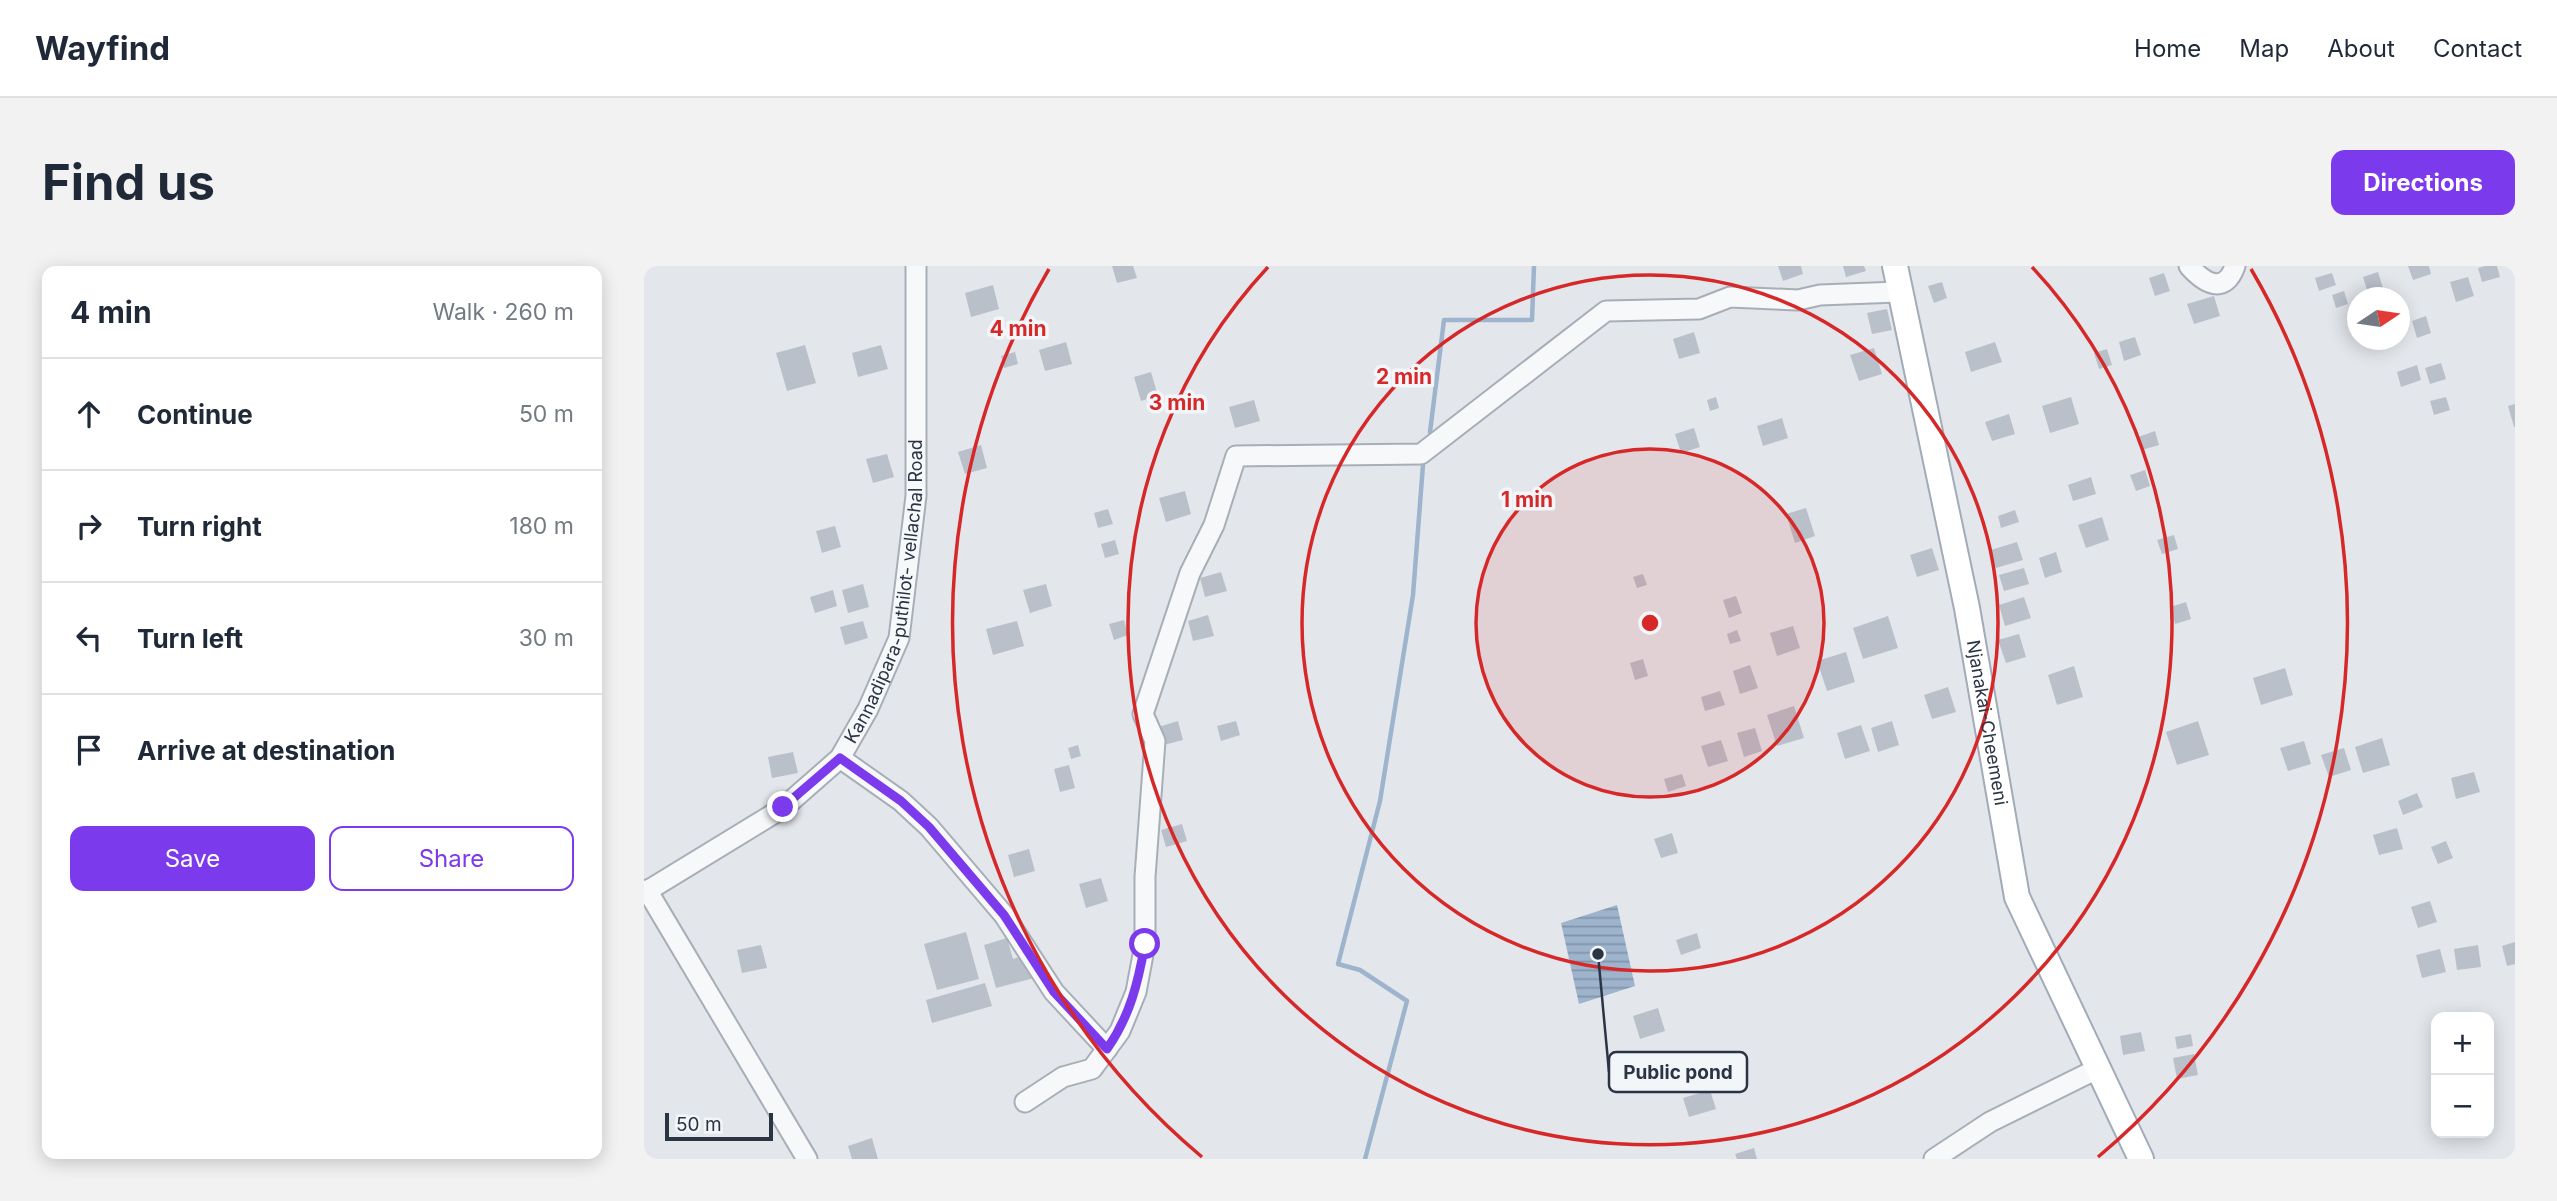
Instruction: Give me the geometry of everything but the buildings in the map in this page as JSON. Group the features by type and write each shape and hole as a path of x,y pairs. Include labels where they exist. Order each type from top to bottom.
{"main road":[{"name":"Njanakai-Cheemeni","path":"1895,266 1898,292 1967,608 2017,897 2141,1159"}],"street":[{"name":"Kannadipara-puthilot- vellachal Road","path":"646,891 783,807 840,758 868,709 899,638 916,496 916,266"},
{"path":"2189,266 2201,279 2213,284 2224,283 2231,278 2235,266"},
{"path":"1025,1102 1063,1077 1092,1069 1120,1031 1136,992 1145,944 1144,877 1155,741 1143,714 1190,573 1214,525 1236,456 1421,454 1606,311 1699,309 1730,297 1798,300 1820,295 1898,292"},
{"path":"840,758 901,801 929,827 1004,915 1054,992 1107,1049"},
{"path":"646,891 807,1159"},
{"path":"1936,1159 1990,1122 2097,1069"}],"water":[{"path":"1617,905 1635,986 1579,1004 1561,923"}],"waterway":[{"path":"1430,432 1444,320 1532,320 1534,266"},
{"path":"1365,1159 1407,1001 1360,970 1338,964 1380,801 1413,595 1423,465"}],"place":[{"name":"Public pond","path":"1598,954"}],"route":[{"path":"783,807 840,758 901,801 929,827 1004,915 1054,992 1107,1049 1120,1031 1136,992 1145,944"}]}
